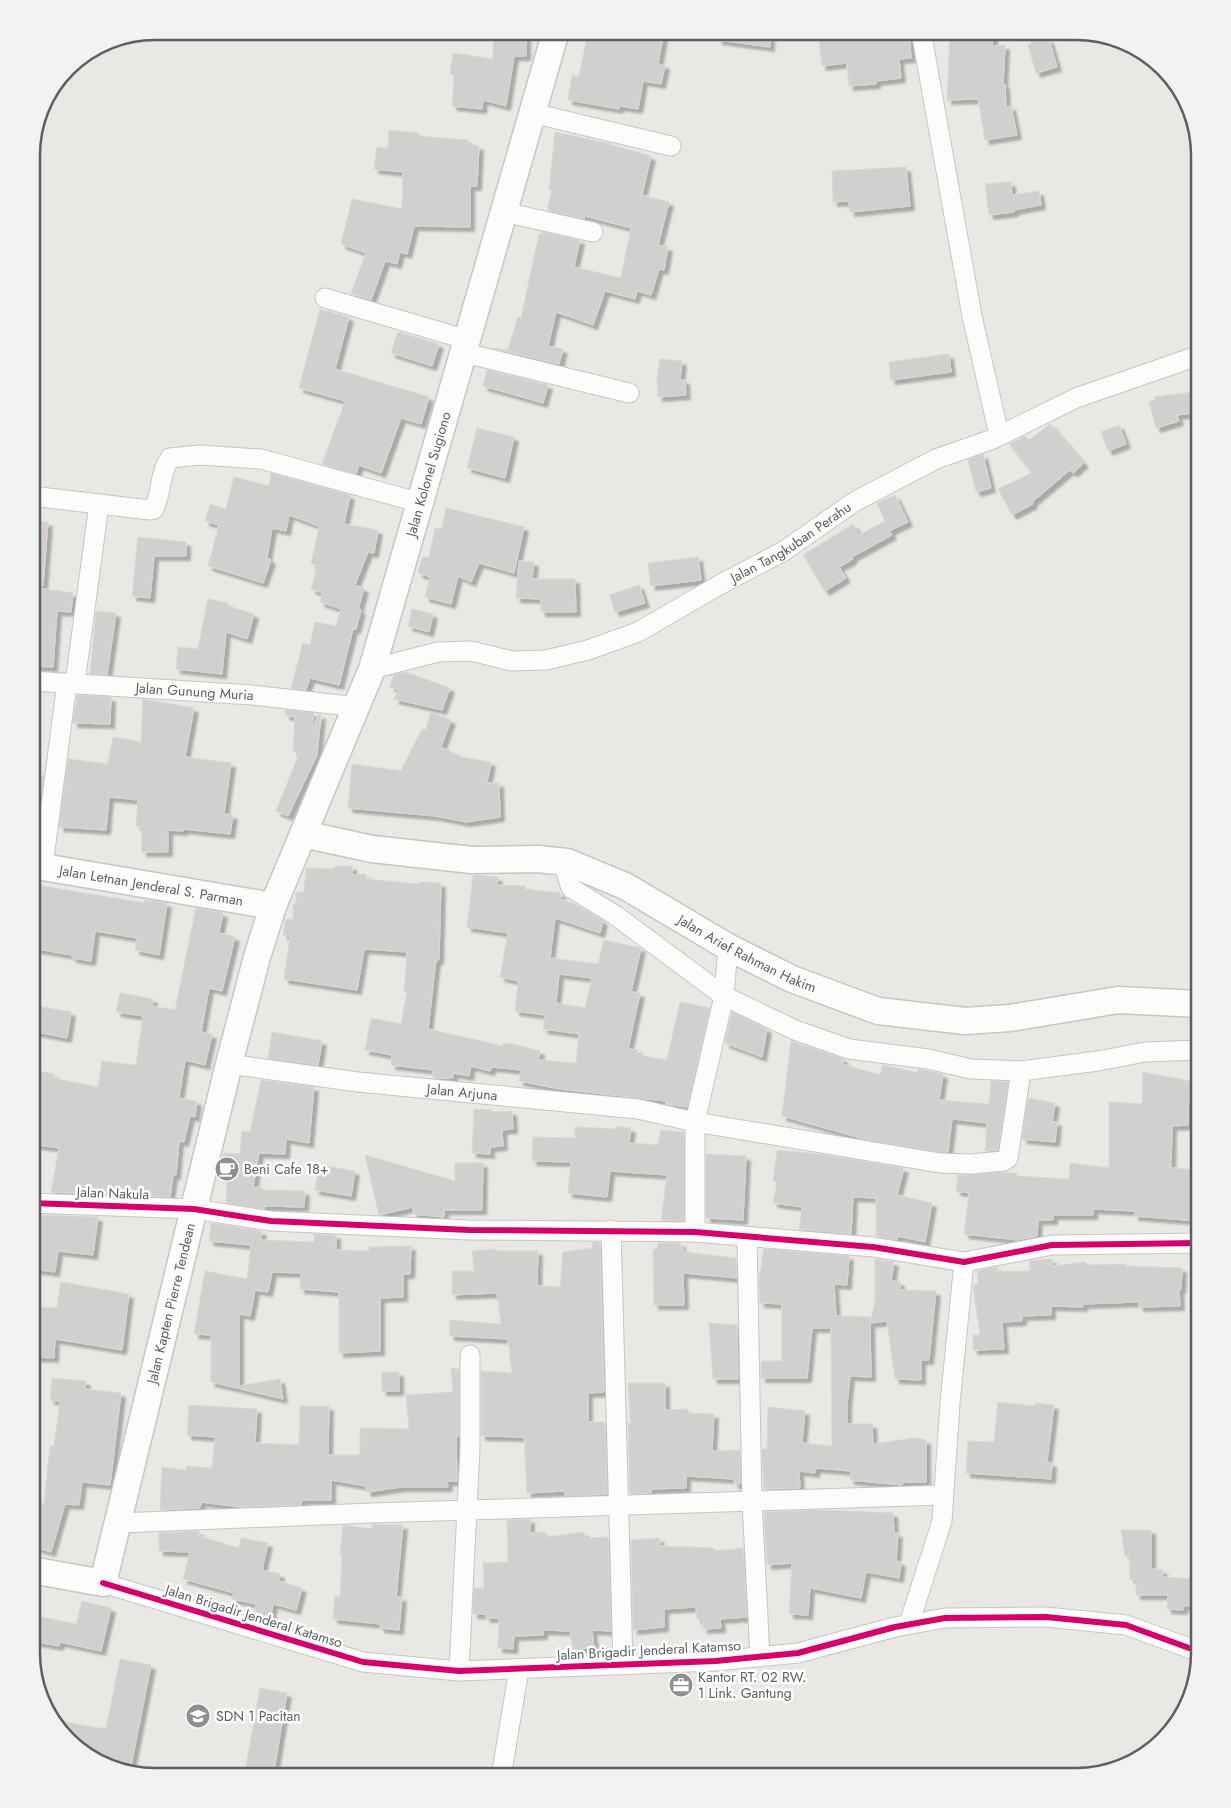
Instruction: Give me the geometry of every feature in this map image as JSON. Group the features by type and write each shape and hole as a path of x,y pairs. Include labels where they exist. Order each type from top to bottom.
{"main road":[{"name":"Jalan Kolonel Sugiono","path":"273,906 372,670 553,40"},
{"name":"Jalan Arief Rahman Hakim","path":"303,834 372,850 472,860 538,859 567,862 624,886 728,947 792,980 878,1011 965,1022 1010,1018 1118,1000 1191,1004"},
{"name":"Jalan Letnan Jenderal S. Parman","path":"40,866 273,906"},
{"name":"Jalan Kapten Pierre Tendean","path":"103,1583 229,1064 273,906"},
{"path":"40,1572 103,1583"}],"street":[{"path":"922,40 972,316 999,434"},
{"path":"532,113 671,146"},
{"path":"504,212 593,232"},
{"path":"325,298 466,347 629,393"},
{"name":"Jalan Tangkuban Perahu","path":"372,670 438,652 471,651 512,660 546,660 588,650 638,632 720,584 784,551 854,502 936,459 993,439 999,434 1076,398 1191,358"},
{"path":"40,497 154,509 165,465 170,458 200,455 261,459 421,503"},
{"path":"40,849 71,683 99,504"},
{"name":"Jalan Gunung Muria","path":"40,681 252,695 358,707"},
{"path":"567,862 566,872 571,888 615,914 724,996 795,1030 849,1049 928,1059 971,1069 1021,1071 1098,1061 1145,1052 1191,1050"},
{"path":"695,1232 694,1122 724,996 728,947"},
{"name":"Jalan Arjuna","path":"229,1064 358,1082 638,1109 694,1122 940,1163 970,1164 1004,1161 1008,1158 1011,1152 1021,1071"},
{"name":"Jalan Nakula","path":"40,1203 194,1209 271,1221 470,1230 695,1232 873,1247 964,1262"},
{"path":"611,1230 622,1665"},
{"path":"747,1237 752,1501 760,1657"},
{"path":"909,1624 942,1521 964,1262 1052,1245 1191,1243"},
{"path":"459,1671 468,1510 470,1355"},
{"path":"118,1524 468,1510 943,1495"},
{"name":"Jalan Brigadir Jenderal Katamso","path":"103,1583 363,1662 459,1671 716,1662 798,1653 909,1624 945,1618 1046,1616 1126,1625 1191,1649"},
{"path":"502,1768 519,1669"}],"building":[{"path":"493,40 526,40 526,56 514,56 506,106 483,100 482,109 452,106 454,75 450,74 453,53 493,59"},
{"path":"586,40 662,40 658,64 665,65 661,84 643,81 638,109 619,106 619,109 568,100 572,75 579,77"},
{"path":"718,40 770,40 770,47"},
{"path":"819,40 910,40 911,58 899,59 901,78 876,81 876,84 849,86 847,63 822,66"},
{"path":"950,40 993,40 992,46 1005,45 1003,85 1005,84 1006,107 1011,106 1017,135 985,140 978,99 947,100"},
{"path":"1049,40 1057,67 1036,73 1028,45 1031,45 1031,41"},
{"path":"389,130 419,133 419,136 468,140 468,145 479,146 477,186 470,186 470,227 414,226 407,254 400,252 397,264 385,261 371,300 351,293 366,253 341,244 352,199 402,209 403,172 374,169 377,147 388,148"},
{"path":"555,132 612,144 651,156 642,195 669,202 658,245 668,247 664,270 659,269 651,295 637,291 635,299 605,291 593,325 556,312 548,346 563,349 559,364 492,348 508,350 518,317 521,318 539,234 541,235 542,232 580,240 574,267 621,278 631,228 585,216 584,219 547,210 552,190 549,190"},
{"path":"906,167 910,206 850,212 849,201 833,202 832,171"},
{"path":"1011,182 1012,195 1039,191 1041,205 1014,210 1014,212 989,215 985,184"},
{"path":"320,309 349,317 335,369 429,397 421,424 401,418 381,473 359,465 356,474 322,464 345,401 299,388"},
{"path":"398,332 439,344 432,366 391,353"},
{"path":"949,354 951,372 891,380 889,362"},
{"path":"660,359 682,361 680,380 685,380 686,395 658,397 657,381"},
{"path":"487,370 548,385 543,403 483,386"},
{"path":"1191,392 1191,413 1177,415 1179,421 1156,428 1149,402 1155,400 1155,397"},
{"path":"1050,424 1084,463 1073,473 1070,470 1032,502 1033,504 1012,515 998,489 1032,473 1009,444 1025,436 1029,440"},
{"path":"1119,425 1126,444 1108,451 1101,432"},
{"path":"477,428 514,437 505,478 467,468"},
{"path":"983,454 991,488 976,492 968,460"},
{"path":"271,473 350,495 344,524 378,530 374,553 368,552 355,585 364,588 358,610 361,610 356,629 353,629 339,685 310,678 306,690 291,688 303,643 310,645 315,622 336,626 341,609 320,602 322,593 311,589 318,565 311,564 319,526 289,515 286,531 272,528 267,558 271,560 263,583 208,566 219,525 205,521 210,504 226,509 234,477 269,486"},
{"path":"895,495 908,522 889,531 877,503"},
{"path":"446,508 524,527 514,573 479,563 471,582 458,576 451,604 425,597 430,577 418,573 422,557 429,558 435,528 442,529"},
{"path":"40,522 48,522 43,586 40,586"},
{"path":"884,522 892,535 852,557 853,559 839,567 846,578 825,591 803,555 853,524 859,535"},
{"path":"138,537 186,542 186,556 154,556 150,598 132,596"},
{"path":"698,557 701,580 651,586 648,563"},
{"path":"519,561 534,562 532,579 575,579 576,612 541,612 541,599 516,598"},
{"path":"639,585 645,603 615,612 610,595"},
{"path":"40,588 73,593 71,612 57,611 53,667 40,666"},
{"path":"208,599 228,603 228,606 254,614 247,639 226,632 222,674 176,669 178,647 198,649"},
{"path":"412,609 433,614 429,632 408,626"},
{"path":"96,611 116,613 107,675 90,674"},
{"path":"406,672 450,688 442,710 394,699 398,690 390,687 394,675"},
{"path":"77,695 111,697 110,724 73,723"},
{"path":"143,699 194,708 185,757 231,763 224,814 233,815 230,834 183,829 183,831 168,830 168,852 142,852 142,827 136,826 138,800 109,797 106,830 59,827 68,759 108,764 113,737 141,742"},
{"path":"286,710 314,713 311,729 319,714 321,715 317,755 288,816 276,811 300,752 293,751 295,717 285,715"},
{"path":"430,712 451,720 441,747 462,757 491,762 487,783 499,783 500,817 466,822 435,816 348,808 352,764 401,771 422,729 426,730"},
{"path":"40,775 44,776 40,804"},
{"path":"335,866 352,866 352,875 366,874 366,879 419,884 419,882 441,883 439,960 436,960 428,1029 503,1046 503,1043 513,1044 540,1051 538,1060 576,1063 579,1034 543,1029 545,1015 515,1011 518,981 500,977 508,933 467,927 473,875 498,877 497,885 526,886 525,889 561,893 560,899 575,904 603,921 600,933 555,918 550,958 598,964 604,940 641,948 631,992 640,993 628,1049 638,1050 637,1055 667,1060 680,1002 710,1008 687,1107 666,1104 666,1101 560,1089 519,1081 521,1070 492,1067 490,1071 471,1066 469,1076 453,1073 453,1078 433,1078 433,1070 391,1065 392,1055 365,1050 371,1018 401,1024 407,992 404,991 407,952 364,949 357,990 284,979 290,936 283,935 285,919 293,920 293,904 296,904 296,893 304,892 306,868 335,869","holes":["559,974 592,978 585,1008 556,1003"]},
{"path":"40,886 144,903 145,900 167,903 159,955 135,950 137,938 95,931 91,961 72,958 72,955 40,950"},
{"path":"196,908 223,913 219,933 235,937 222,991 209,988 201,1032 212,1034 205,1065 185,1060 179,1098 197,1101 195,1117 190,1116 184,1142 179,1141 176,1175 173,1175 170,1197 51,1192 59,1148 40,1145 40,1072 54,1074 53,1078 98,1087 102,1061 136,1065 143,1016 116,1012 120,993 153,999 152,1006 175,1010"},
{"path":"40,1007 71,1012 67,1038 40,1033"},
{"path":"732,1012 767,1029 762,1057 725,1043"},
{"path":"272,1032 322,1041 318,1065 268,1058"},
{"path":"791,1041 844,1059 842,1064 880,1075 883,1065 918,1073 918,1069 943,1074 939,1100 989,1104 991,1081 1008,1082 998,1150 985,1151 987,1123 952,1119 948,1152 941,1152 868,1140 782,1116"},
{"path":"1143,1072 1191,1081 1191,1104 1188,1104 1188,1125 1172,1126 1171,1168 1191,1169 1191,1220 1134,1216 1135,1211 1093,1209 1093,1215 1053,1215 1053,1220 1038,1220 1037,1236 1017,1240 964,1234 969,1193 956,1191 958,1175 1007,1172 1017,1173 1017,1176 1069,1179 1070,1163 1109,1168 1109,1102 1142,1104"},
{"path":"261,1080 314,1087 309,1143 286,1139 285,1154 259,1153 253,1187 263,1188 263,1190 305,1191 304,1207 265,1206 264,1209 226,1203 227,1178 221,1177 224,1153 240,1154 242,1131 250,1132"},
{"path":"1028,1098 1055,1103 1052,1122 1057,1122 1055,1142 1022,1139"},
{"path":"474,1109 492,1110 492,1112 512,1111 513,1129 502,1130 503,1146 490,1147 490,1154 472,1153"},
{"path":"616,1126 631,1128 629,1143 658,1145 661,1130 684,1132 684,1221 661,1220 667,1175 610,1171 607,1197 568,1193 571,1162 532,1161 533,1137 575,1138 575,1127 616,1129"},
{"path":"777,1150 818,1154 904,1168 897,1195 932,1203 925,1242 898,1236 897,1240 876,1236 876,1198 853,1197 851,1234 799,1229 802,1207 773,1203 777,1182 773,1181"},
{"path":"706,1154 746,1156 743,1220 706,1218"},
{"path":"365,1155 455,1181 455,1163 483,1163 482,1210 444,1210 444,1217 413,1214 413,1207 379,1215"},
{"path":"319,1165 355,1171 351,1196 315,1190"},
{"path":"40,1215 98,1217 93,1255 58,1251 55,1272 40,1270"},
{"path":"211,1223 262,1231 261,1240 314,1242 314,1234 336,1235 336,1250 369,1251 369,1247 411,1246 410,1274 403,1274 403,1297 380,1298 380,1351 339,1353 339,1292 300,1289 301,1273 272,1272 268,1292 255,1290 250,1316 239,1314 239,1386 280,1379 283,1399 211,1382 211,1335 194,1334 205,1271 247,1279 251,1245 209,1241"},
{"path":"592,1242 600,1242 604,1392 588,1393 588,1422 605,1422 607,1494 565,1496 565,1491 527,1493 524,1437 481,1436 481,1371 512,1373 508,1339 450,1336 449,1320 501,1324 497,1293 452,1295 452,1271 474,1271 472,1251 496,1249 496,1251 538,1251 537,1286 560,1287 563,1252 593,1248"},
{"path":"658,1243 681,1243 680,1248 683,1248 683,1252 736,1258 737,1278 683,1273 684,1305 654,1305 653,1249 657,1249"},
{"path":"764,1249 849,1256 847,1285 834,1284 836,1316 870,1317 870,1322 875,1303 875,1259 894,1262 891,1281 900,1282 900,1290 936,1291 929,1360 921,1360 921,1380 895,1379 887,1321 870,1323 871,1377 850,1376 847,1405 847,1424 872,1424 873,1444 914,1438 926,1440 926,1482 904,1482 902,1485 850,1480 851,1471 816,1468 815,1473 799,1471 800,1488 764,1489 762,1449 767,1449 768,1407 805,1411 802,1443 832,1446 831,1328 812,1328 807,1378 761,1378 761,1361 782,1361 782,1304 760,1303 759,1281"},
{"path":"1052,1259 1052,1266 1086,1262 1087,1265 1126,1264 1126,1266 1182,1268 1181,1289 1179,1289 1180,1306 1139,1307 1139,1302 1083,1304 1083,1307 1051,1306 1051,1315 1022,1316 1022,1321 1002,1322 1004,1349 973,1350 973,1335 980,1335 973,1285 978,1284 977,1271 997,1267 997,1272 1030,1271 1030,1261"},
{"path":"61,1282 129,1294 122,1350 55,1339 54,1358 40,1357 40,1307 57,1308"},
{"path":"709,1323 737,1325 738,1379 713,1379"},
{"path":"451,1368 459,1369 459,1436 456,1436 457,1481 447,1481 448,1487 402,1487 367,1492 366,1486 331,1480 331,1500 302,1500 301,1505 241,1507 201,1502 200,1508 160,1510 162,1467 186,1470 187,1466 212,1468 215,1437 187,1435 189,1405 257,1409 255,1443 299,1445 300,1406 329,1406 328,1455 360,1455 360,1428 409,1429 406,1395 453,1392"},
{"path":"382,1372 399,1372 399,1391 382,1391"},
{"path":"52,1378 86,1381 85,1389 121,1393 110,1485 82,1482 79,1505 65,1504 51,1552 40,1549 40,1503 44,1504 50,1446 54,1446 60,1401 50,1400"},
{"path":"628,1383 665,1383 665,1410 688,1409 688,1413 714,1414 712,1451 740,1450 740,1484 734,1484 734,1479 686,1476 686,1488 651,1489 651,1493 630,1494 628,1423 631,1423"},
{"path":"998,1402 1035,1406 1035,1403 1054,1405 1047,1462 1052,1463 1051,1479 966,1473 968,1441 994,1442"},
{"path":"822,1510 893,1513 894,1533 898,1533 896,1561 901,1562 899,1578 866,1572 861,1598 810,1588 808,1615 789,1614 792,1563 767,1565 764,1512"},
{"path":"530,1519 530,1533 546,1532 546,1537 584,1532 585,1538 608,1537 611,1631 592,1630 594,1647 573,1650 570,1631 543,1630 543,1635 514,1636 513,1649 498,1648 499,1618 486,1618 486,1614 473,1614 474,1588 484,1589 483,1563 508,1562 507,1520"},
{"path":"372,1524 403,1525 396,1597 402,1597 399,1630 380,1628 380,1624 333,1619 335,1596 340,1597 342,1554 340,1554 343,1525 372,1529"},
{"path":"1121,1530 1151,1530 1151,1569 1163,1570 1162,1577 1191,1579 1191,1606 1183,1606 1183,1610 1167,1609 1168,1595 1136,1595 1136,1579 1130,1579 1129,1555 1125,1556"},
{"path":"199,1531 199,1536 239,1548 241,1538 268,1543 262,1570 280,1574 279,1581 302,1588 296,1610 273,1604 270,1620 254,1616 256,1604 232,1599 234,1593 183,1579 190,1552 159,1551 159,1533"},
{"path":"659,1538 660,1546 714,1548 714,1551 743,1548 747,1617 720,1619 721,1628 703,1629 703,1619 697,1619 696,1607 664,1609 664,1627 633,1630 631,1540"},
{"path":"82,1601 111,1608 101,1651 60,1642 59,1646 40,1643 40,1617 76,1624"},
{"path":"120,1659 151,1665 131,1765 118,1762 91,1749 63,1722 106,1729"},
{"path":"260,1688 287,1693 274,1768 246,1768"}],"cycle path":[{"path":"40,1203 194,1209 271,1221 469,1230 695,1232 873,1247 964,1262 1052,1245 1191,1243"},
{"path":"103,1583 363,1662 459,1671 716,1661 798,1653 895,1627 945,1618 1046,1617 1126,1625 1191,1649"}],"place":[{"name":"Beni Cafe 18+","path":"227,1169"},
{"name":"Kantor RT. 02 RW. 1 Link. Gantung","path":"681,1685"},
{"name":"SDN 1 Pacitan","path":"198,1716"}]}
